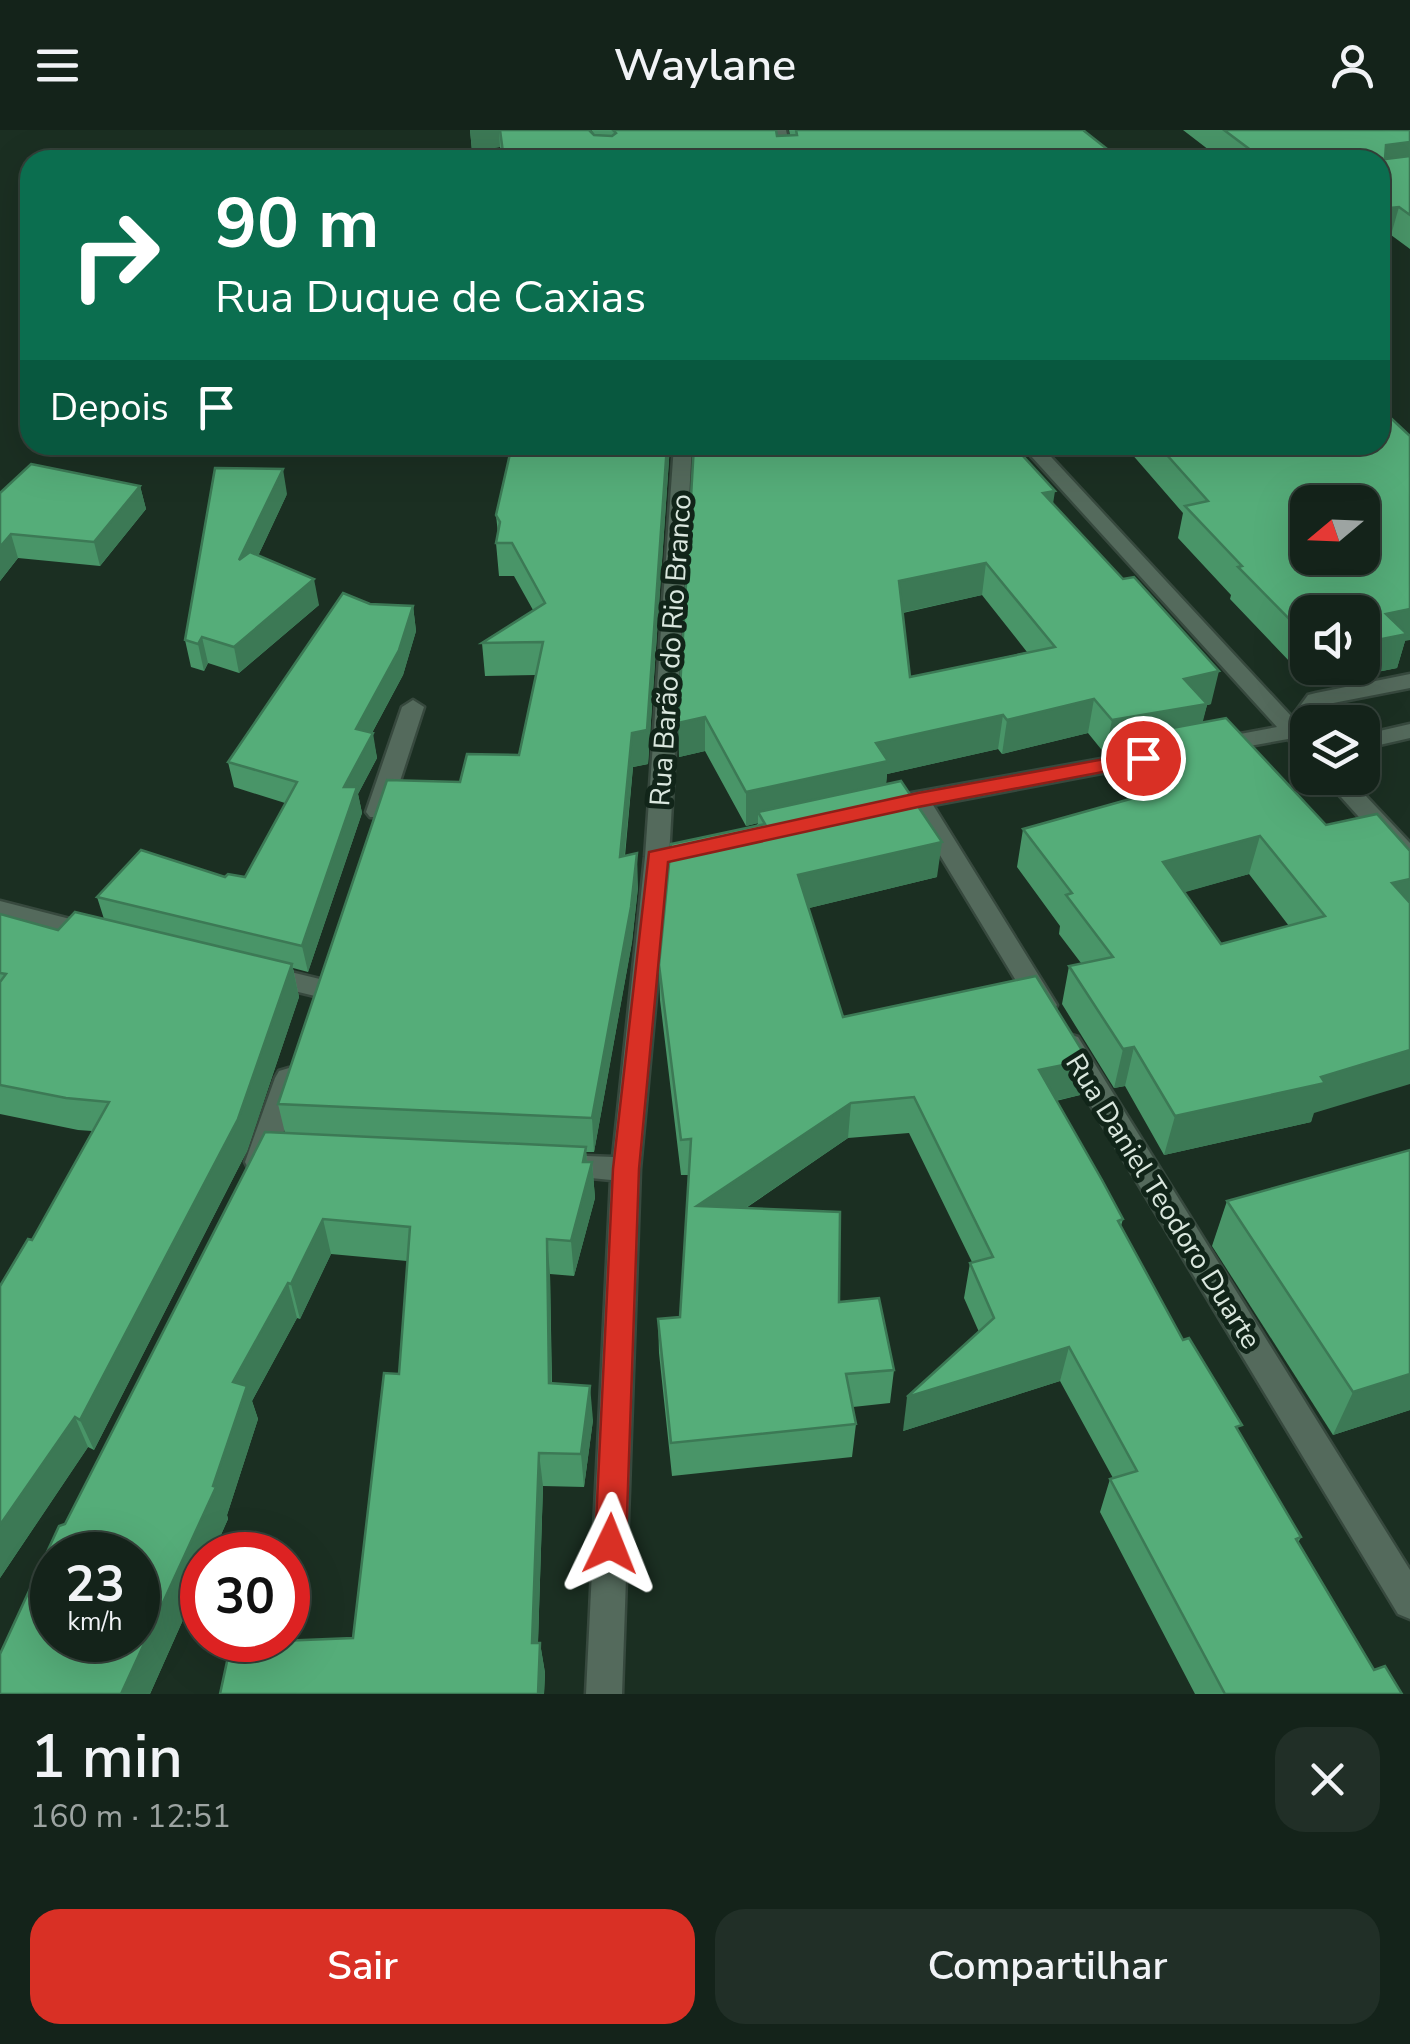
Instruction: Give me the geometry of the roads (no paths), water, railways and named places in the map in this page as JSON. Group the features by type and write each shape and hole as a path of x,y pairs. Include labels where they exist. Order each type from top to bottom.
{"street":[{"name":"Rua Barão do Rio Branco","path":"604,1694 626,1169 666,855 683,455"},
{"path":"1039,455 1290,723"},
{"path":"1314,705 1316,700 1410,681"},
{"path":"369,838 413,708"},
{"path":"1380,738 1410,731"},
{"path":"881,808 1190,750 1290,738"},
{"path":"1352,795 1410,858"},
{"name":"Rua Daniel Teodoro Duarte","path":"918,800 1410,1602"},
{"path":"0,910 127,942"},
{"path":"242,969 319,988"},
{"path":"246,1187 274,1152 301,1042"},
{"path":"531,1165 626,1169"}]}
